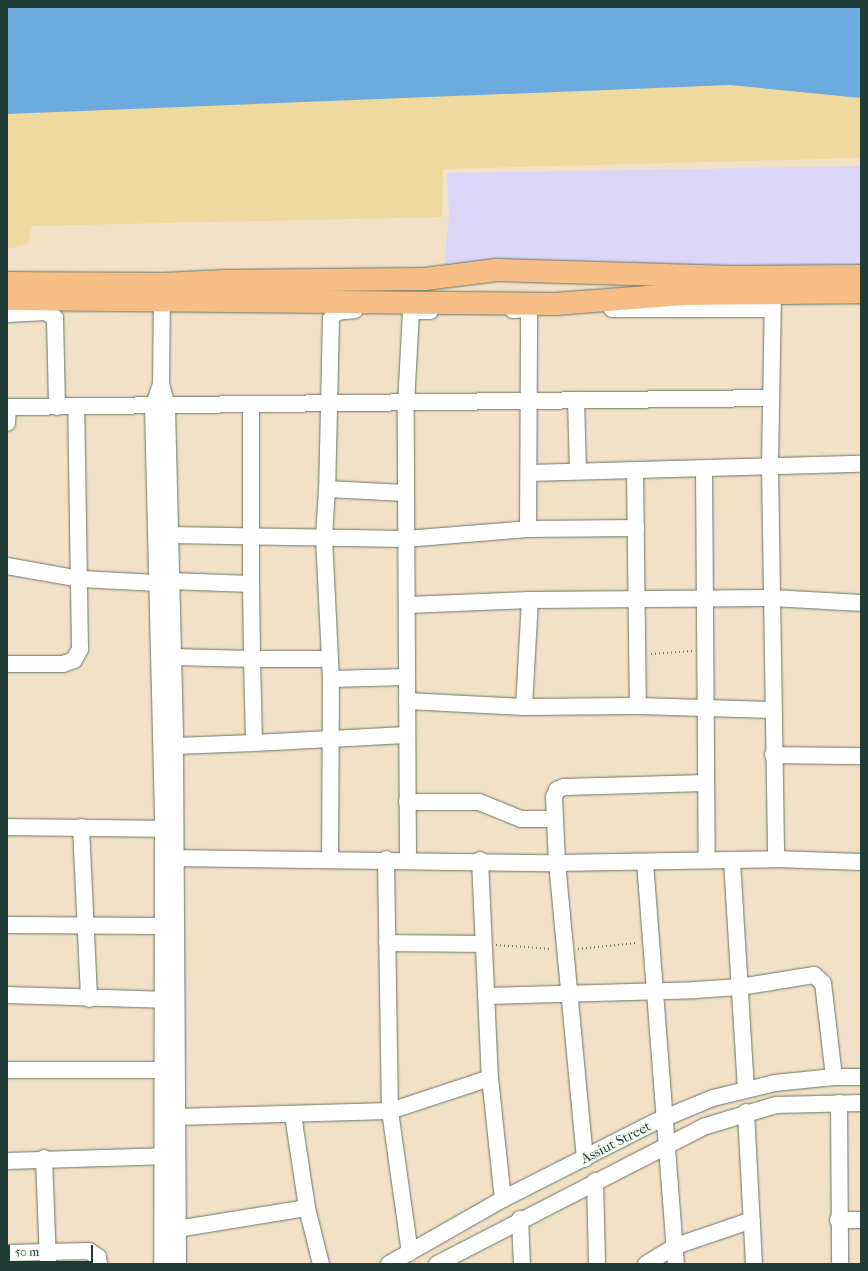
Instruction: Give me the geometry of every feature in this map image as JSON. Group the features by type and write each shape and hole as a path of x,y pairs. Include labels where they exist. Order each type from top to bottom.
{"highway":[{"path":"483,305 501,300 510,292 509,280 504,273 496,270"},
{"path":"7,299 162,293 226,281 424,279 496,270 732,276 861,276"},
{"path":"554,272 538,277 535,282 543,297 555,304"},
{"path":"7,283 162,293 483,305 555,304 684,294 772,301 861,292"}],"street":[{"path":"162,293 160,407 169,829 176,858 176,1116 178,1264"},
{"path":"330,858 331,679 324,537 333,315 341,310 411,311 529,309 772,301 770,466 773,598 772,710 776,859"},
{"path":"528,529 529,473 527,400 529,309"},
{"path":"408,860 406,735 408,605 405,539 405,493 406,404 411,311"},
{"path":"7,314 46,312 55,318 57,407"},
{"path":"7,423 7,407 160,407 251,404 406,404 527,400 771,398"},
{"path":"576,400 578,470"},
{"path":"251,404 251,584 254,743"},
{"path":"7,664 63,664 74,660 80,649 81,579 76,407"},
{"path":"160,407 169,535 164,582 173,657 175,746 163,926 162,1264"},
{"path":"529,473 578,470 635,471 861,464"},
{"path":"704,469 707,860"},
{"path":"635,471 638,706"},
{"path":"327,489 405,493"},
{"path":"169,535 251,538 324,537 405,539 528,529 636,528"},
{"path":"7,566 81,579 251,584"},
{"path":"408,605 530,600 705,598 773,598 861,603"},
{"path":"524,707 530,600"},
{"path":"173,657 329,659"},
{"path":"331,679 408,677"},
{"path":"407,701 524,707 638,706 772,710"},
{"path":"175,746 330,740 406,735"},
{"path":"773,755 861,756"},
{"path":"585,1159 557,863 554,797 557,790 564,787 706,783"},
{"path":"407,802 479,802 521,819 554,819"},
{"path":"7,827 169,829"},
{"path":"81,827 89,999"},
{"path":"176,858 330,858 480,860 557,863 776,859 861,862"},
{"path":"386,859 390,1111 410,1253"},
{"path":"480,860 490,1078 503,1199"},
{"path":"732,861 746,1088"},
{"path":"645,862 664,1118 676,1246 676,1264"},
{"path":"7,925 85,924 163,926"},
{"path":"387,943 483,944"},
{"path":"486,996 655,992 740,987 811,975 820,978 834,1077"},
{"path":"7,995 89,999 162,1000"},
{"path":"7,1070 163,1070"},
{"name":"Assiut Street","path":"388,1264 410,1253 503,1199 664,1118 746,1088 775,1083 834,1077 861,1077"},
{"path":"176,1116 292,1115 390,1111 490,1078"},
{"path":"775,1083 776,1105"},
{"path":"839,1103 838,1220 840,1264"},
{"name":"Assiut Street","path":"437,1264 452,1260 520,1219 706,1126 746,1112 776,1105 861,1103"},
{"path":"746,1112 754,1264"},
{"path":"292,1115 307,1208 321,1264"},
{"path":"7,1161 44,1158 162,1156"},
{"path":"44,1158 48,1257"},
{"path":"595,1181 597,1264"},
{"path":"177,1229 307,1208"},
{"path":"520,1219 522,1264"},
{"path":"646,1264 676,1246 752,1220"},
{"path":"838,1220 861,1220"},
{"path":"7,1253 48,1257 89,1251 98,1256 99,1264"}],"path":[{"path":"637,654 706,650"},
{"path":"483,944 566,950 652,941"}],"shaded area":[{"path":"861,166 861,269 444,270 449,215 447,173"}],"sand":[{"path":"861,67 861,158 443,169 442,217 32,226 28,244 7,249 7,89"}],"water":[{"path":"7,7 861,7 861,98 730,85 7,114"}]}
